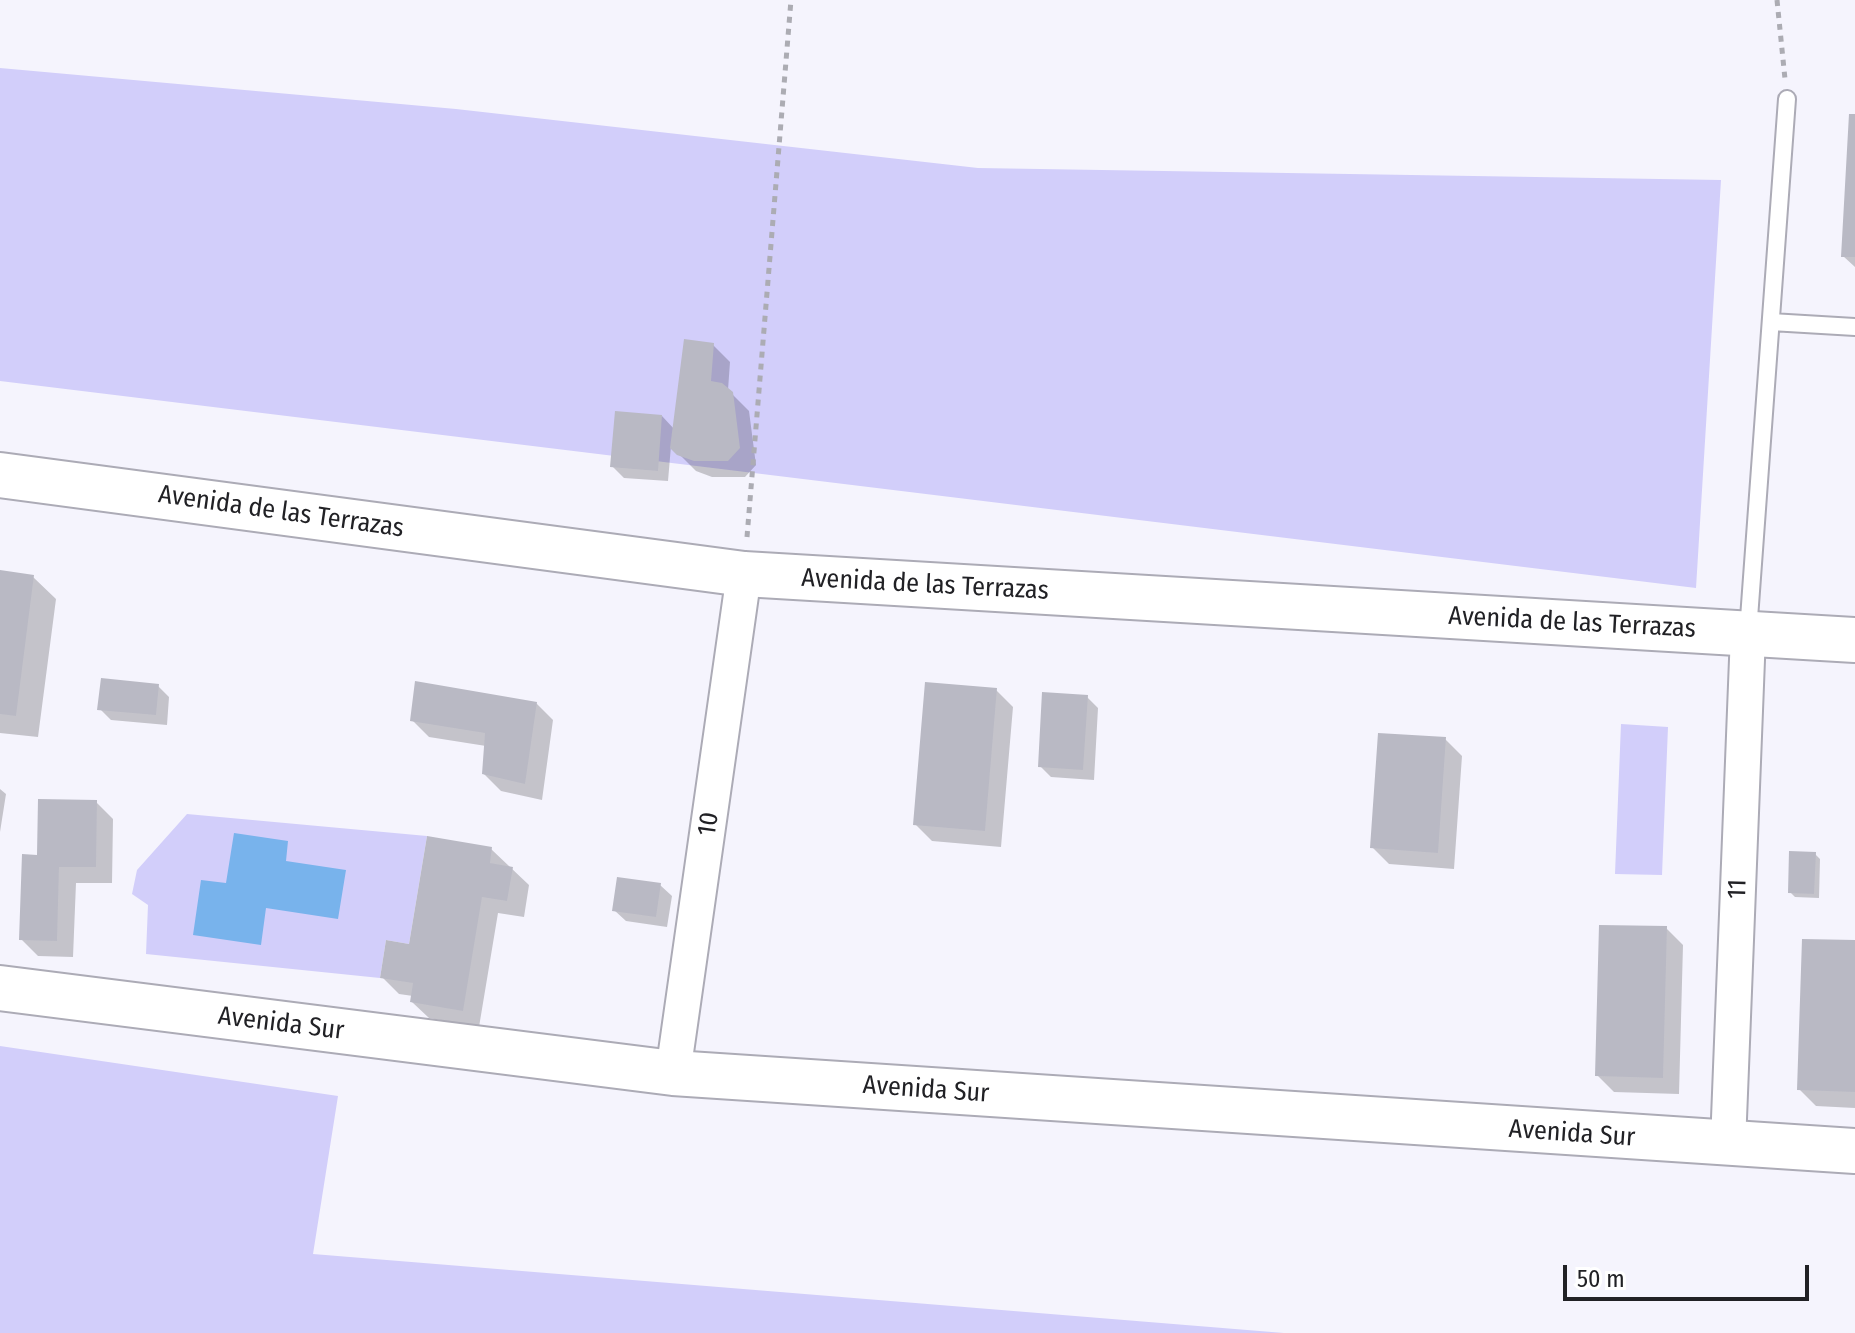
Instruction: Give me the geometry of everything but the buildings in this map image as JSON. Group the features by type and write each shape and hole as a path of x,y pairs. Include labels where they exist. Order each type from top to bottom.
{"street":[{"name":"Avenida de las Terrazas","path":"0,475 744,574 1855,640"},
{"name":"10","path":"673,1073 744,574"},
{"name":"11","path":"1728,1144 1748,634"},
{"name":"Avenida Sur","path":"0,988 673,1073 1855,1151"}],"lane":[{"path":"1748,634 1787,99"},
{"path":"1771,322 1855,327"}],"path":[{"path":"744,574 791,0"},
{"path":"1777,0 1787,99"}],"shaded area":[{"path":"0,68 456,109 978,168 1721,180 1696,588 0,381"},
{"path":"1621,724 1668,727 1662,875 1615,874"},
{"path":"187,814 427,836 409,944 386,940 380,978 146,954 148,905 132,894 137,870"},
{"path":"0,1046 338,1096 313,1254 1284,1333 0,1333"}],"water":[{"path":"234,833 288,841 286,861 346,870 338,919 266,908 261,945 193,935 201,880 226,883"}]}
